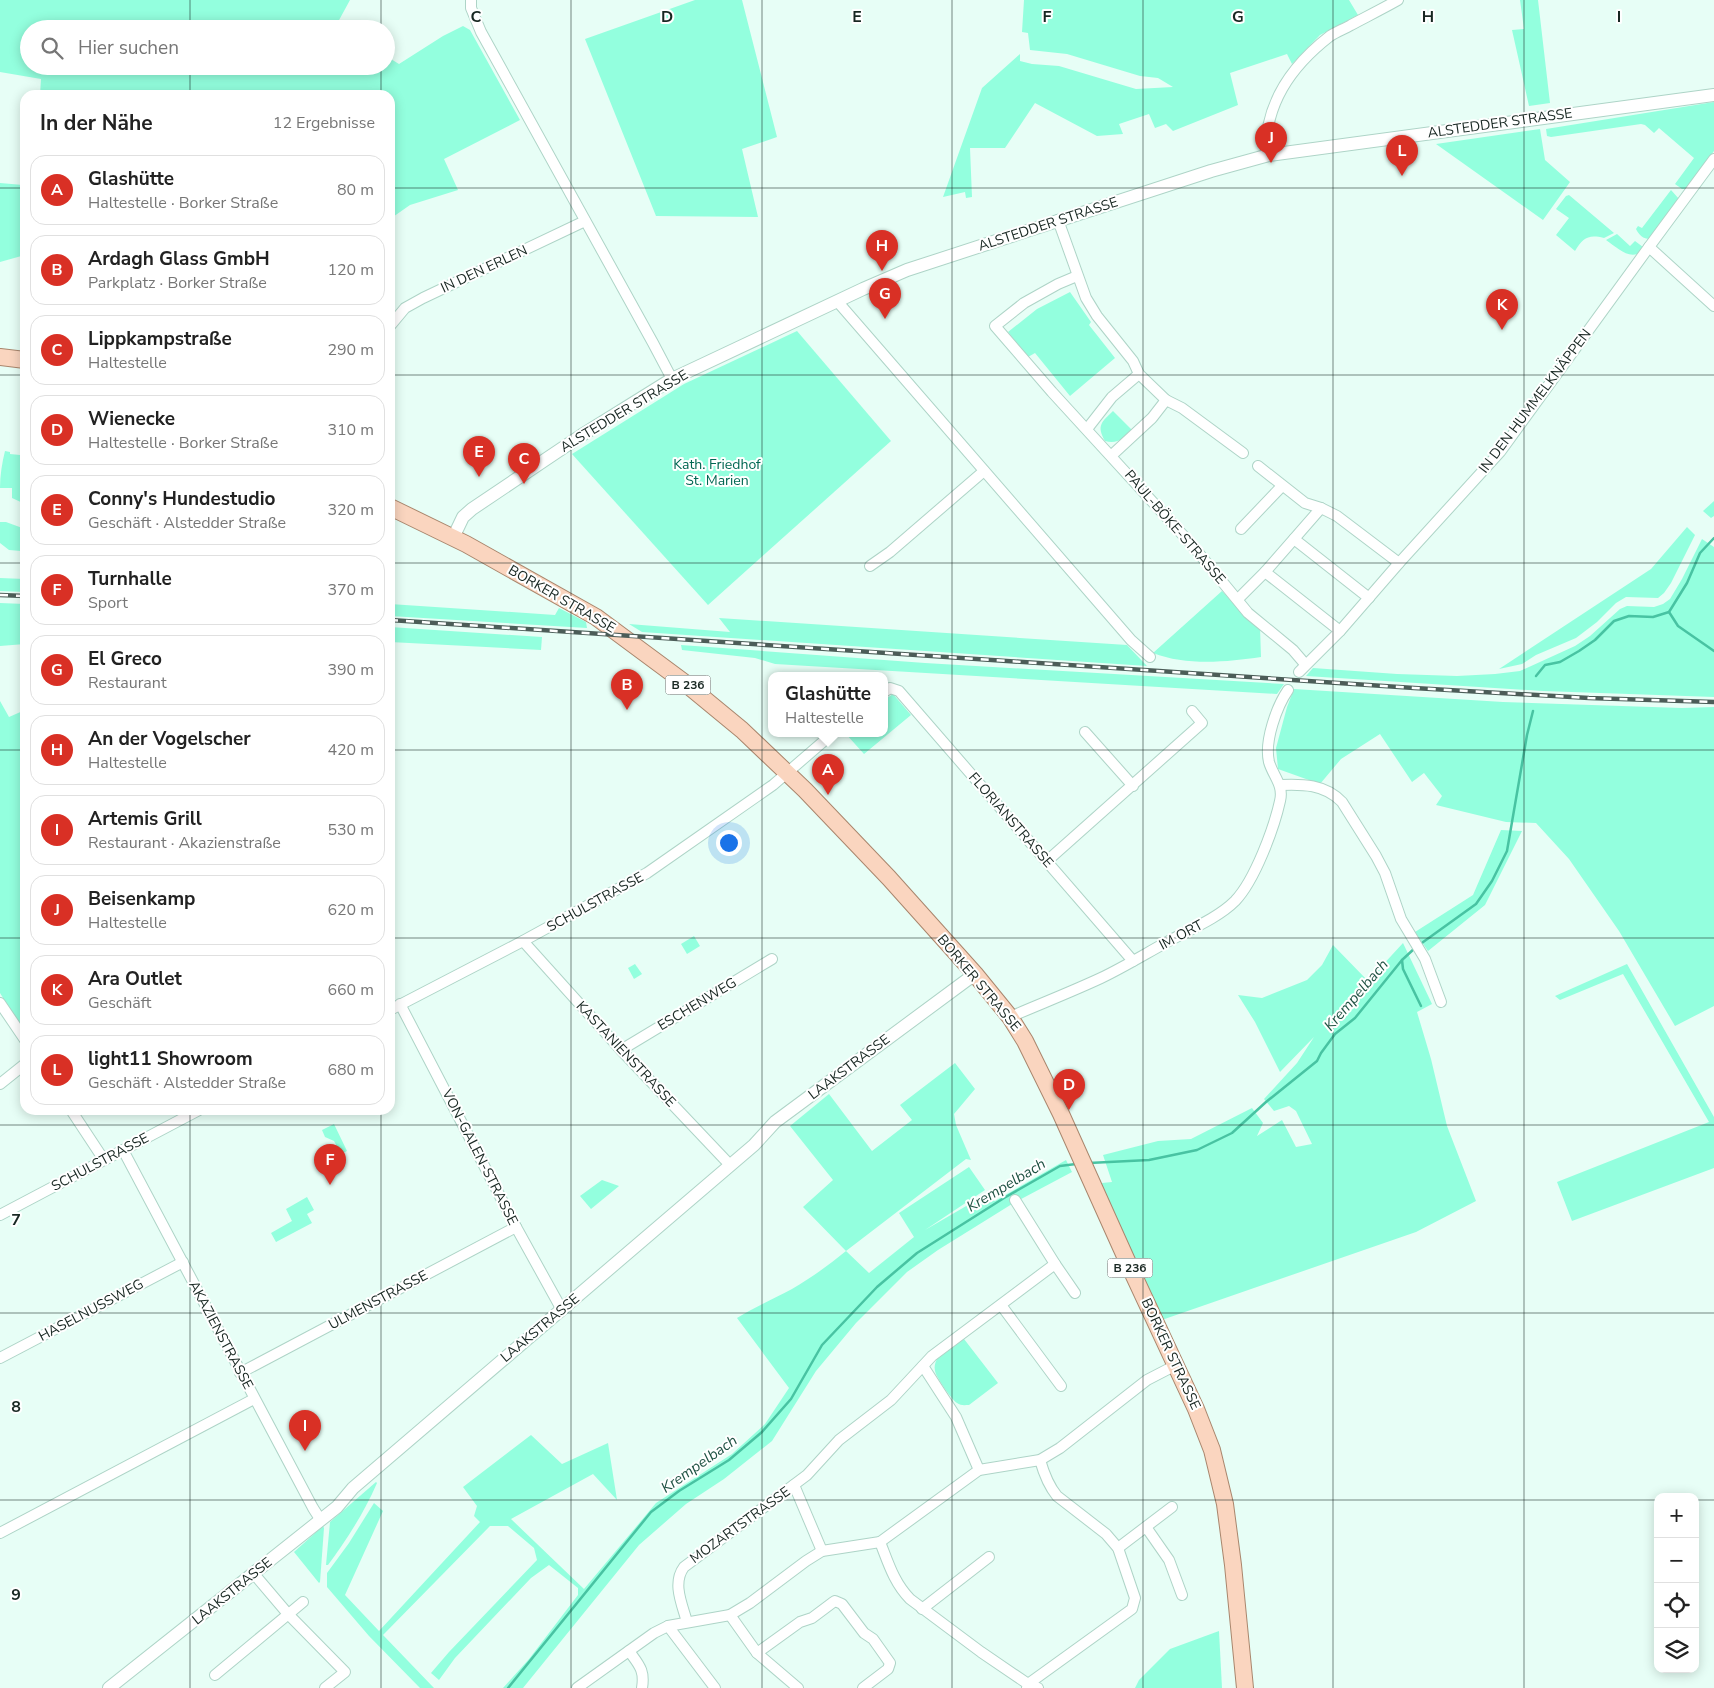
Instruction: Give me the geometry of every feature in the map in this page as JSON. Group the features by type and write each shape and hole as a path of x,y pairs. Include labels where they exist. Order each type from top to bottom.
{"main road":[{"path":"0,357 20,359"},
{"name":"BORKER STRASSE","path":"395,509 453,538 596,616 716,708 787,772 882,871 975,974 1010,1017 1030,1051 1084,1164 1196,1409 1212,1450 1225,1504 1245,1688"}],"street":[{"path":"471,0 481,32 672,379"},
{"path":"1266,156 1265,138 1268,120 1282,86 1298,66 1331,36 1398,0"},
{"name":"ALSTEDDER STRASSE","path":"453,538 463,517 472,508 582,435 672,379 907,270 1211,171 1266,156 1714,95"},
{"name":"IN DEN HUMMELKNÄPPEN","path":"1302,668 1340,631 1500,452 1714,160"},
{"path":"1058,220 1086,298 1097,316 1133,362 1139,374 1166,400 1182,408 1243,453"},
{"name":"IN DEN ERLEN","path":"395,320 405,308 423,298 585,221"},
{"path":"1649,247 1714,306"},
{"name":"PAUL-BÖKE-STRASSE","path":"1077,276 1024,303 995,326 1052,392 1112,455 1192,545 1248,613 1293,650 1302,668"},
{"path":"837,301 1131,640 1150,657"},
{"path":"1087,429 1112,398 1139,374"},
{"path":"1112,455 1137,434 1166,400"},
{"path":"1258,466 1306,503 1338,516 1399,563"},
{"path":"870,566 906,539 984,471"},
{"path":"1241,529 1282,486"},
{"path":"1238,599 1265,572 1321,508"},
{"path":"1294,539 1369,598"},
{"path":"1265,572 1340,631"},
{"name":"FLORIANSTRASSE","path":"888,689 890,688 899,691 1133,961"},
{"path":"1288,690 1282,699 1273,723 1268,749 1269,762 1280,786 1304,784 1325,789 1342,802 1385,873 1394,904 1420,950 1441,1002"},
{"path":"1047,861 1202,724 1192,711"},
{"path":"1085,732 1133,786"},
{"path":"787,772 828,737"},
{"name":"SCHULSTRASSE","path":"395,1007 647,874 772,785 787,772"},
{"name":"IM ORT","path":"1010,1017 1133,961 1206,922 1236,900 1251,879 1264,849 1280,801 1280,786"},
{"name":"KASTANIENSTRASSE","path":"523,941 621,1050 730,1165"},
{"name":"ESCHENWEG","path":"621,1050 772,959"},
{"name":"LAAKSTRASSE","path":"109,1688 337,1507 353,1488 730,1165 780,1118 975,974"},
{"path":"0,1003 20,1033"},
{"name":"VON-GALEN-STRASSE","path":"400,1004 516,1227 562,1310"},
{"path":"0,1084 20,1068"},
{"path":"74,1115 104,1160"},
{"name":"SCHULSTRASSE","path":"0,1215 190,1115"},
{"name":"AKAZIENSTRASSE","path":"123,1150 312,1508 320,1519"},
{"path":"1015,1200 1075,1292"},
{"name":"ULMENSTRASSE","path":"240,1373 516,1227"},
{"name":"HASELNUSSWEG","path":"0,1358 183,1262"},
{"name":"MOZARTSTRASSE","path":"686,1622 678,1587 679,1573 684,1567 807,1476 839,1440 891,1400 932,1356 1055,1264"},
{"path":"1001,1305 1061,1386"},
{"path":"577,1688 654,1633 668,1626 730,1615 750,1603 822,1551 880,1542 979,1470 1040,1460 1060,1448 1148,1380 1176,1365"},
{"path":"922,1366 956,1417 979,1470"},
{"path":"0,1533 254,1399"},
{"path":"1027,1686 1132,1608 1135,1598 1118,1548 1106,1534 1057,1496 1051,1489 1040,1460"},
{"name":"MOZARTSTRASSE","path":"794,1485 822,1551"},
{"path":"1118,1548 1172,1507"},
{"path":"1146,1527 1169,1560 1182,1595"},
{"path":"880,1542 901,1590 922,1609 1027,1686 1038,1688"},
{"path":"922,1609 989,1557"},
{"path":"254,1574 288,1614 345,1672 325,1688"},
{"path":"215,1675 303,1602"},
{"path":"757,1652 800,1622 812,1618 832,1603 839,1602 864,1633 873,1639 890,1663 888,1669 863,1688"},
{"path":"730,1615 757,1652 798,1688"},
{"path":"668,1626 715,1688"},
{"path":"629,1651 642,1669 644,1678 642,1688"}],"green space":[{"path":"0,0 350,0 339,20 20,20 20,75 395,75 395,62 399,64 443,36 463,26 470,30 520,120 444,159 458,190 410,205 395,216 395,90 40,90 41,79 0,72"},
{"path":"695,0 742,0 777,137 742,149 758,217 656,216 585,39"},
{"path":"1024,0 1349,0 1358,15 1320,35 1292,64 1287,54 1230,73 1238,105 1173,131 1166,124 1155,128 1149,114 1119,124 1123,134 1097,136 1035,103 1005,148 970,148 972,197 966,198 965,192 943,197 982,88 1020,54 1020,61 1059,66 1136,89 1173,87 1158,78 1140,76 1067,54 1030,50 1028,33 1022,32"},
{"path":"1520,0 1538,0 1550,103 1529,106 1512,30 1524,29"},
{"path":"1714,102 1714,151 1686,189 1682,189 1675,184 1694,158 1659,128 1654,133 1641,124 1547,136 1546,129"},
{"path":"1540,129 1545,160 1570,182 1543,220 1436,144"},
{"path":"0,183 20,185 20,256 0,262"},
{"path":"1671,190 1679,199 1650,239 1643,237 1636,229 1638,226 1642,228"},
{"path":"1569,195 1614,233 1604,238 1586,238 1575,251 1556,235 1569,218 1556,209 1566,196"},
{"path":"1617,234 1630,246 1635,241 1643,247 1642,252 1632,255 1628,254 1606,240"},
{"path":"1070,292 1091,322 1089,325 1115,358 1070,396 1035,353 1028,357 1008,332 1037,309"},
{"name":"Kath. Friedhof St. Marien","path":"797,331 891,441 708,605 572,454 684,384"},
{"path":"1113,411 1133,431 1120,440 1113,442 1105,441 1102,436 1101,427"},
{"path":"5,451 10,452 10,454 20,455 20,502 12,498 12,488 0,488 1,469"},
{"path":"1714,501 1714,516 1711,518 1703,511"},
{"path":"0,522 20,527 20,551 9,550 0,543"},
{"path":"1687,527 1695,535 1671,583 1658,598 1626,597 1616,603 1597,622 1576,638 1536,655 1522,664 1499,669 1651,569"},
{"path":"1702,539 1714,547 1714,697 1543,691 1306,676 1313,668 1457,676 1520,671 1575,646 1590,636 1620,609 1627,606 1654,607 1670,599"},
{"path":"0,578 20,579 20,592 0,591"},
{"path":"1222,591 1242,613 1260,627 1261,657 1207,662 1179,660 1153,653"},
{"path":"0,603 20,604 20,644 0,646"},
{"path":"395,604 555,615 559,608 586,622 587,628 395,616"},
{"path":"719,618 1127,645 1147,666 642,632 629,624 730,632"},
{"path":"395,627 542,637 541,650 395,642"},
{"path":"681,645 925,663 1284,684 1277,694 775,664 755,658 682,650"},
{"path":"1294,689 1503,702 1682,708 1714,707 1714,1006 1675,1026 1619,931 1569,859 1536,823 1506,822 1436,805 1442,796 1424,773 1412,782 1380,734 1341,759 1320,784 1278,769 1276,748"},
{"path":"893,694 911,715 888,734 888,697"},
{"path":"0,701 9,717 20,712 20,1025 0,993"},
{"path":"849,737 884,737 864,754"},
{"path":"1501,830 1522,831 1485,905 1428,951 1415,932 1473,895"},
{"path":"694,936 700,946 687,954 681,944"},
{"path":"1403,943 1432,1004 1417,1012 1431,1059 1447,1126 1476,1201 1416,1232 1156,1322 1092,1184 1112,1182 1103,1155 1158,1141 1191,1139 1252,1108 1263,1123 1257,1136 1282,1120 1296,1147 1312,1144 1296,1111 1289,1106 1274,1111 1264,1099 1297,1063 1314,1037 1280,1072 1255,1022 1238,995 1262,998 1307,980 1322,965 1333,945 1368,981"},
{"path":"635,964 642,974 634,979 628,968"},
{"path":"1627,964 1714,1117 1714,1168 1572,1221 1557,1182 1709,1122 1623,974 1560,1000 1555,996"},
{"path":"955,1063 975,1089 954,1114 956,1125 971,1160 966,1159 846,1251 803,1207 833,1180 790,1126 829,1094 872,1151 912,1120 900,1105"},
{"path":"334,1124 347,1151 341,1154 334,1141 325,1137 322,1130"},
{"path":"1066,1160 1072,1172 1012,1204 938,1250 907,1272 856,1323 816,1371 772,1441 724,1479 686,1504 639,1545 523,1688 503,1688 529,1659 578,1595 578,1588 549,1565 531,1578 455,1658 439,1680 431,1673 537,1560 534,1548 508,1526 490,1526 383,1635 434,1688 420,1688 369,1636 327,1587 327,1573 349,1543 374,1503 383,1511 345,1595 379,1631 480,1522 474,1516 477,1506 463,1487 531,1435 562,1464 608,1443 617,1500 593,1474 511,1519 584,1589 656,1503 732,1454 765,1424 789,1388 737,1318 799,1285 846,1251 869,1273 914,1237 899,1213 969,1167 985,1190 925,1230 980,1198 995,1201"},
{"path":"602,1180 619,1186 591,1209 580,1196"},
{"path":"307,1197 314,1210 307,1214 312,1223 276,1242 271,1233 292,1221 286,1209"},
{"path":"964,1339 998,1383 969,1405 960,1405 955,1401 941,1383 935,1369 937,1359"},
{"path":"376,1482 367,1505 355,1526 328,1565 326,1565 330,1522"},
{"path":"323,1526 324,1528 319,1583 294,1552"},
{"path":"1219,1631 1222,1688 1135,1688 1139,1680 1170,1649"}],"waterway":[{"path":"1714,538 1700,553 1687,583 1669,612 1678,626 1714,651"},
{"name":"Krempelbach","path":"1536,676 1545,665 1560,662 1595,640 1614,621 1629,616 1653,617 1669,612"},
{"name":"Krempelbach","path":"1419,945 1476,904 1492,881 1507,851 1527,735 1533,711"},
{"name":"Krempelbach","path":"1089,1163 1149,1160 1197,1150 1232,1133 1266,1102 1317,1061 1335,1034 1355,1018 1402,960 1415,948"},
{"path":"1402,960 1403,969 1421,1006"},
{"name":"Krempelbach","path":"508,1688 651,1512 679,1491 729,1460 762,1432 791,1399 822,1345 877,1287 917,1253 1004,1198 1060,1166 1076,1164"}],"railway":[{"path":"0,595 20,596"},
{"path":"395,620 1414,688 1589,698 1714,702"}],"place":[{"name":"Beisenkamp","path":"1271,163"},
{"name":"light11 Showroom","path":"1402,176"},
{"name":"An der Vogelscher","path":"882,271"},
{"name":"El Greco","path":"885,319"},
{"name":"Ara Outlet","path":"1502,330"},
{"name":"Conny's Hundestudio","path":"479,477"},
{"name":"Lippkampstraße","path":"524,484"},
{"name":"Ardagh Glass GmbH","path":"627,710"},
{"name":"Glashütte","path":"828,795"},
{"name":"Wienecke","path":"1069,1110"},
{"name":"Turnhalle","path":"330,1185"},
{"name":"Artemis Grill","path":"305,1451"}]}
